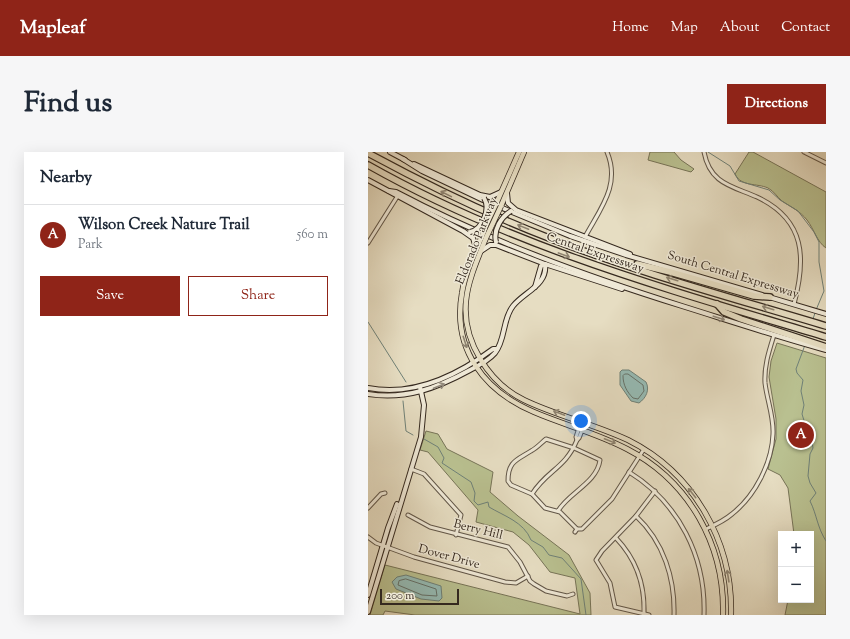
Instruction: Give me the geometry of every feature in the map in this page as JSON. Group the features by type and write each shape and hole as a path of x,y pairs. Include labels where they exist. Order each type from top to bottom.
{"highway":[{"name":"Central Expressway","path":"368,153 481,210 598,256 826,326"},
{"name":"Central Expressway","path":"368,165 436,201 526,240 609,271 826,337"},
{"path":"598,256 670,272 754,296 770,297"},
{"path":"717,304 724,312 800,341 826,347"}],"main road":[{"name":"South Central Expressway","path":"390,152 484,199"},
{"name":"Eldorado Parkway","path":"464,295 481,251 484,237 496,204 519,152"},
{"name":"Eldorado Parkway","path":"489,224 498,214 524,152"},
{"name":"South Central Expressway","path":"403,159 422,171 513,214 591,244 826,314"},
{"path":"368,180 397,197 463,230 470,232 489,224 502,213 516,210"},
{"path":"389,191 396,192 470,229 539,258 640,293 774,335 800,341"},
{"path":"508,191 507,201 516,210"},
{"path":"484,199 501,192"},
{"path":"484,199 489,210 489,224 497,242 506,249"},
{"path":"476,230 486,211 484,199"},
{"name":"South Central Expressway","path":"516,210 634,256"},
{"path":"497,242 495,234 503,217 511,211"},
{"path":"463,230 473,238 476,248"},
{"name":"Eldorado Parkway","path":"484,237 476,248 467,272 461,328 466,346 476,367 487,382 508,399 534,413 620,445 640,456 671,480 695,510 706,530 714,550 721,576 723,615"},
{"path":"481,251 492,245 604,284 640,293"},
{"path":"368,388 396,390 420,387 448,376 473,361 492,356 502,342 506,321 510,311 517,302 541,280 545,264"},
{"path":"464,295 465,321 481,360 501,385 515,395 535,404 628,440 644,449 662,462 697,498 713,526 722,549 730,588 731,615"},
{"path":"811,344 826,350"},
{"path":"368,394 386,396 421,392 450,381 476,367 481,360"},
{"path":"448,376 450,381"},
{"path":"368,612 392,517 402,497 412,469 423,428 424,405 420,387"},
{"path":"508,399 512,396 523,402 535,404"},
{"path":"534,413 535,404"},
{"path":"671,480 677,476"},
{"path":"368,595 385,546"}],"street":[{"path":"585,237 605,204 610,192 612,170 607,152"},
{"path":"704,152 710,168 721,181 732,189 754,196 768,204 782,214 791,227 799,246 802,264 800,283 794,304"},
{"path":"804,152 826,163"},
{"path":"368,243 397,197"},
{"path":"706,530 734,514 745,502 757,484 767,463 773,434 765,384 765,370 774,335"},
{"path":"532,494 542,480 562,465 574,448 577,440 576,437 583,423"},
{"path":"558,511 562,504 590,478 600,460 574,448 546,439 536,448 516,459 510,467 508,479 509,484 532,494 545,508 558,511 576,530 582,529 607,504 644,449"},
{"path":"412,469 424,474 461,515 456,535"},
{"path":"629,472 655,491 681,522 694,549 703,584 704,615"},
{"path":"649,615 615,607 610,583 596,560 636,516 655,491"},
{"path":"368,508 381,494 385,494"},
{"name":"Berry Hill","path":"408,515 430,527 508,548 520,562 534,584 546,591 567,596 572,594"},
{"path":"636,516 657,542 667,565 673,589 674,615"},
{"name":"Dover Drive","path":"368,537 372,541 414,557 505,582 516,583 528,576"},
{"path":"616,538 628,553 638,572 643,593 644,613"},
{"path":"609,602 614,602"}],"green space":[{"path":"650,152 674,152 681,160 694,169 691,172 648,160"},
{"path":"749,152 753,152 826,192 826,248 820,242 804,217 795,209 782,201 768,188 745,183 738,178 735,174"},
{"path":"777,343 826,358 826,615 785,615 787,603 814,603 814,531 794,531 788,488 780,475 768,469 776,439 776,419 769,377 771,361"},
{"path":"426,431 438,434 447,449 493,472 490,492 518,516 569,555 590,593 591,615 415,615 385,611 383,615 370,615 385,565 580,614 575,578 550,572 529,545 513,532 476,522 478,510 428,452 420,450"}],"water":[{"path":"622,370 629,370 646,382 648,388 647,394 639,403 631,401 620,385 620,372"},
{"path":"406,575 441,586 442,598 439,601 421,599 396,589 392,582 397,577"}],"waterway":[{"path":"708,152 730,166 739,181 769,190 780,200 798,211 814,232 819,242 819,262 824,291 816,310"},
{"path":"813,319 815,313"},
{"path":"368,322 406,382"},
{"path":"805,345 796,369 797,373 803,380 801,391 804,405 802,414 806,427 811,435 813,448 810,454 808,476 816,493 810,501 826,541"},
{"path":"403,401 406,431 413,435"},
{"path":"424,439 438,447 444,458 442,463 471,482 475,493 474,501 478,505 488,502 489,507 519,524 531,540 543,547 549,555 562,558 581,579 586,615"}],"place":[{"name":"Wilson Creek Nature Trail","path":"801,435"}]}
